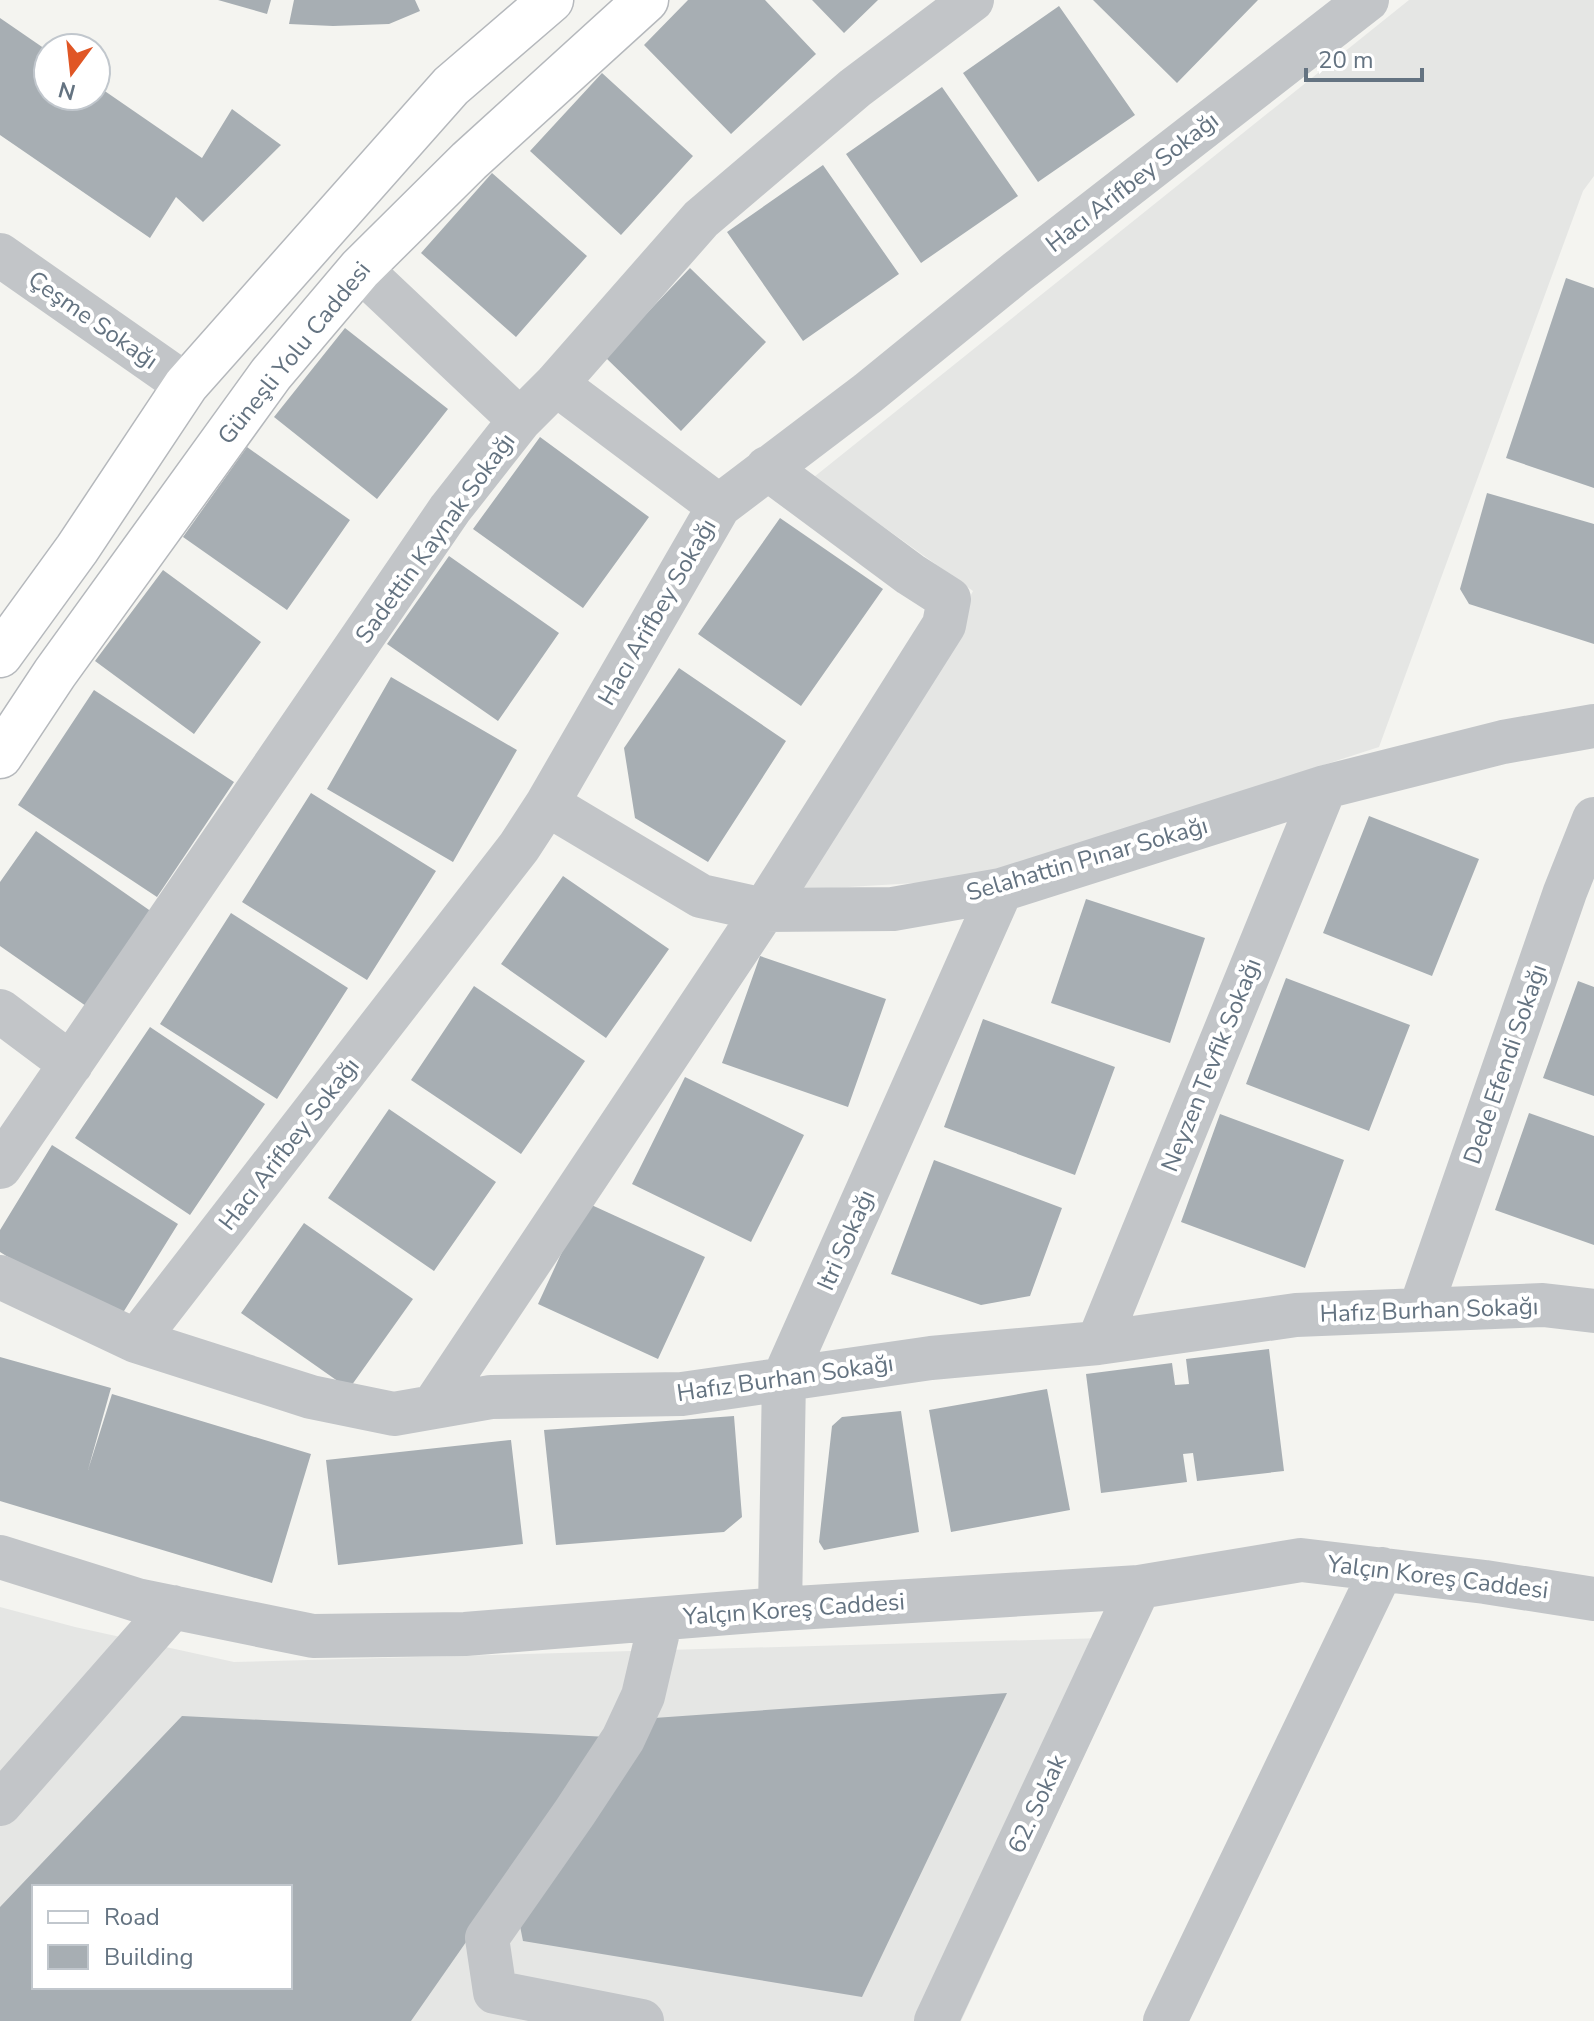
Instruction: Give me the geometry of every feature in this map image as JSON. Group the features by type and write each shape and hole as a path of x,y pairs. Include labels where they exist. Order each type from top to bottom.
{"main road":[{"path":"0,655 77,549 186,385 451,86 551,0"},
{"name":"Güneşli Yolu Caddesi","path":"0,756 55,673 271,374 360,269 469,161 646,0"}],"street":[{"name":"Sadettin Kaynak Sokağı","path":"0,1167 450,509 520,420 556,384 701,219 855,88 972,0"},
{"name":"Hacı Arifbey Sokağı","path":"136,1341 519,847 719,506 868,393 1013,275 1367,0"},
{"name":"Çeşme Sokağı","path":"0,255 186,385"},
{"path":"360,269 520,420"},
{"path":"556,384 719,506"},
{"path":"433,1407 764,910 944,625 949,599 910,574 767,468"},
{"name":"Selahattin Pınar Sokağı","path":"547,804 701,896 764,910 893,909 1001,890 1325,787 1503,742 1594,726"},
{"name":"Neyzen Tevfik Sokağı","path":"1098,1343 1325,787"},
{"name":"Dede Efendi Sokağı","path":"1420,1310 1565,892 1594,819"},
{"name":"Itri Sokağı","path":"780,1609 784,1378 1001,890"},
{"path":"0,1011 71,1064"},
{"name":"Hafız Burhan Sokağı","path":"0,1277 136,1341 311,1397 394,1414 491,1397 682,1394 931,1358 1098,1343 1296,1315 1543,1305 1594,1311"},
{"name":"Yalçın Koreş Caddesi","path":"0,1557 137,1600 313,1636 465,1634 780,1609 1139,1587 1301,1560 1485,1582 1594,1599"},
{"path":"1165,2021 1382,1569"},
{"name":"62. Sokak","path":"936,2021 1139,1587"},
{"path":"0,1804 173,1607"},
{"path":"642,2021 495,1992 487,1938 623,1739 643,1696 661,1619"}],"shaded area":[{"path":"1409,0 1594,0 1594,176 1583,191 1379,747 968,880 796,890 923,690 973,591 814,477"},
{"path":"0,1607 234,1662 1139,1637 961,2021 0,2021"}],"building":[{"path":"218,0 271,0 267,14"},
{"path":"294,0 415,0 420,11 389,24 289,24"},
{"path":"688,0 765,0 816,54 731,134 644,45"},
{"path":"812,0 878,0 844,33"},
{"path":"1093,0 1258,0 1177,83"},
{"path":"1059,6 1135,115 1038,182 963,73"},
{"path":"0,18 32,40 32,112 112,112 112,96 202,158 232,109 281,145 203,222 176,197 150,238 0,135"},
{"path":"602,73 693,156 621,235 530,151"},
{"path":"942,87 1018,196 921,263 846,154"},
{"path":"823,165 899,274 803,341 727,232"},
{"path":"492,173 587,256 516,337 421,253"},
{"path":"690,268 766,342 681,431 605,357"},
{"path":"1566,278 1594,288 1594,488 1506,458"},
{"path":"345,328 448,409 377,499 274,417"},
{"path":"540,437 649,517 583,608 473,529"},
{"path":"247,447 350,520 287,610 183,537"},
{"path":"1487,493 1594,524 1594,644 1469,604 1460,589"},
{"path":"780,518 883,589 801,706 698,634"},
{"path":"449,556 559,633 498,721 387,644"},
{"path":"163,570 261,642 194,734 95,661"},
{"path":"679,668 786,741 708,862 635,818 624,748"},
{"path":"391,677 517,750 453,862 327,789"},
{"path":"94,690 234,782 157,897 18,805"},
{"path":"311,793 436,871 367,980 242,902"},
{"path":"1369,816 1479,859 1432,976 1323,933"},
{"path":"36,831 152,912 86,1006 0,946 0,882"},
{"path":"563,876 669,949 606,1038 501,964"},
{"path":"1086,899 1205,938 1170,1043 1051,1003"},
{"path":"231,913 348,988 277,1099 160,1024"},
{"path":"760,956 886,999 848,1107 722,1063"},
{"path":"1286,978 1410,1025 1369,1131 1246,1084"},
{"path":"1578,981 1594,987 1594,1096 1543,1078"},
{"path":"474,986 585,1061 521,1154 411,1080"},
{"path":"983,1019 1115,1067 1075,1175 944,1127"},
{"path":"150,1027 265,1104 190,1215 75,1138"},
{"path":"685,1077 804,1135 751,1242 632,1184"},
{"path":"389,1109 496,1182 434,1271 328,1198"},
{"path":"1529,1113 1594,1136 1594,1245 1495,1210"},
{"path":"1220,1114 1344,1160 1305,1268 1181,1222"},
{"path":"52,1145 178,1224 116,1324 0,1252 0,1230"},
{"path":"934,1160 1062,1208 1030,1296 981,1305 891,1274"},
{"path":"585,1202 705,1257 658,1359 538,1304"},
{"path":"304,1223 413,1299 349,1389 241,1313"},
{"path":"1269,1349 1284,1471 1197,1481 1193,1453 1183,1454 1187,1482 1101,1493 1086,1374 1172,1363 1175,1385 1189,1384 1186,1359"},
{"path":"0,1357 111,1388 88,1470 112,1394 311,1454 272,1583 0,1501"},
{"path":"1047,1389 1070,1510 951,1532 929,1410"},
{"path":"901,1411 919,1532 824,1550 819,1542 832,1426 842,1417"},
{"path":"734,1416 742,1517 724,1532 556,1545 544,1430"},
{"path":"511,1440 523,1544 338,1565 326,1460"},
{"path":"1007,1693 862,1997 523,1941 519,1921 654,1718"},
{"path":"182,1716 609,1737 411,2021 0,2021 0,1907"}]}
